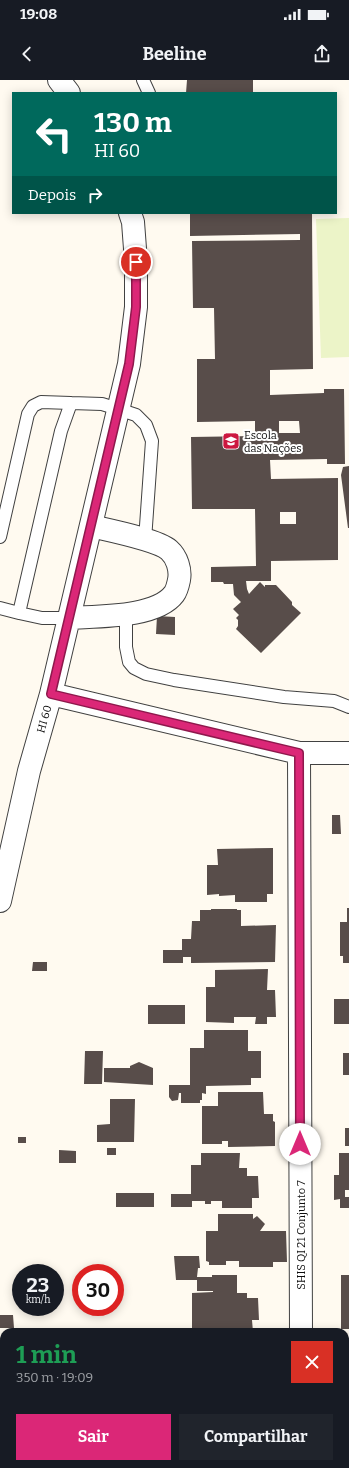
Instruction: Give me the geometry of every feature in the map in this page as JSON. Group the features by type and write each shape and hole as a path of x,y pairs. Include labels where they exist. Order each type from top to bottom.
{"street":[{"path":"59,80 68,92"},
{"path":"51,694 129,364 136,307 136,262 132,215"},
{"path":"69,618 143,612 158,606 173,595 178,587 180,576 176,559 169,550 159,544 90,526"},
{"name":"HI 60","path":"0,901 29,771 51,694 299,753 349,753"},
{"name":"SHIS QI 21 Conjunto 7","path":"299,753 301,1328"}],"lane":[{"path":"143,80 149,92"},
{"path":"0,537 28,414 33,406 41,402 102,404 136,415 146,425 152,442 145,540"},
{"path":"19,613 61,431 72,403"},
{"path":"0,608 42,618 69,618"},
{"path":"126,614 126,647 129,662 134,668 146,674 174,680 284,697 334,701 349,707"}],"green space":[{"path":"349,218 349,357 321,358 316,219"}],"building":[{"path":"187,80 253,80 253,92 186,92"},
{"path":"190,214 312,214 313,369 270,370 270,395 324,393 324,389 344,389 345,464 327,464 327,459 270,460 271,479 338,478 338,560 271,561 271,581 246,581 249,594 260,582 265,587 265,585 276,585 292,602 292,605 301,613 261,653 236,629 238,626 238,620 236,618 239,615 233,609 241,602 234,595 233,584 211,582 211,567 256,566 255,509 192,509 191,437 255,436 255,421 197,422 197,359 215,359 214,308 193,308 192,241 300,240 300,234 190,236","holes":["279,421 299,421 300,433 279,433","280,512 296,512 296,524 280,524"]},
{"path":"349,466 348,528 341,475 343,467"},
{"path":"157,616 175,617 175,635 156,634"},
{"path":"332,815 340,815 341,834 332,834"},
{"path":"273,848 273,894 267,894 267,902 235,902 235,895 207,895 207,865 218,865 217,849"},
{"path":"347,908 349,908 349,963 343,963 343,956 340,956 340,922 347,922"},
{"path":"200,910 241,910 241,926 276,925 275,962 191,963 191,957 183,957 183,963 163,963 163,950 182,950 182,939 191,939 192,921 200,921"},
{"path":"33,962 47,962 47,971 32,971"},
{"path":"268,969 267,990 275,990 276,1017 267,1017 267,1024 255,1024 256,1017 234,1017 234,1023 206,1022 206,987 215,987 215,970"},
{"path":"334,999 349,999 349,1024 334,1024"},
{"path":"148,1005 185,1005 185,1024 148,1024"},
{"path":"204,1030 248,1030 248,1051 261,1051 261,1078 251,1078 251,1085 206,1086 206,1094 202,1093 202,1100 200,1100 200,1103 181,1103 181,1093 179,1093 178,1100 172,1101 169,1097 169,1085 190,1085 190,1048 204,1048"},
{"path":"85,1051 103,1051 102,1084 84,1084"},
{"path":"343,1053 349,1053 349,1075 343,1075"},
{"path":"139,1062 153,1068 153,1085 104,1082 104,1068 130,1068 130,1066"},
{"path":"218,1092 263,1092 264,1114 273,1114 273,1121 275,1122 275,1146 228,1147 228,1141 222,1141 222,1144 202,1144 202,1106 218,1106"},
{"path":"110,1099 135,1099 134,1142 97,1142 97,1125 110,1124"},
{"path":"345,1128 349,1128 349,1146 345,1146"},
{"path":"18,1137 26,1137 26,1143 18,1143"},
{"path":"107,1148 116,1148 116,1155 107,1155"},
{"path":"59,1150 76,1151 76,1163 59,1163"},
{"path":"201,1153 240,1153 239,1168 247,1168 247,1176 258,1176 259,1198 252,1198 252,1208 222,1208 222,1201 211,1201 211,1204 205,1204 205,1201 192,1201 192,1207 171,1207 171,1194 191,1194 191,1165 201,1165"},
{"path":"339,1153 349,1153 349,1190 345,1190 345,1197 349,1197 349,1208 340,1208 340,1199 334,1200 334,1175 339,1175"},
{"path":"116,1193 154,1193 154,1207 116,1207"},
{"path":"218,1214 253,1214 253,1219 257,1216 265,1224 260,1231 286,1231 287,1262 273,1262 273,1267 239,1267 239,1261 226,1261 226,1265 209,1265 209,1262 206,1261 206,1231 218,1231"},
{"path":"174,1256 199,1256 200,1268 198,1268 197,1277 212,1277 212,1275 237,1275 237,1293 247,1293 247,1298 258,1298 259,1320 252,1320 253,1328 192,1328 192,1293 213,1291 197,1291 197,1280 176,1280"},
{"path":"341,1275 349,1275 349,1328 341,1328"},
{"path":"0,1315 13,1316 14,1328 0,1328"}],"place":[{"name":"Escola das Nações","path":"231,441"}],"route":[{"path":"136,262 136,307 129,364 51,694 299,753 300,1144"}]}
